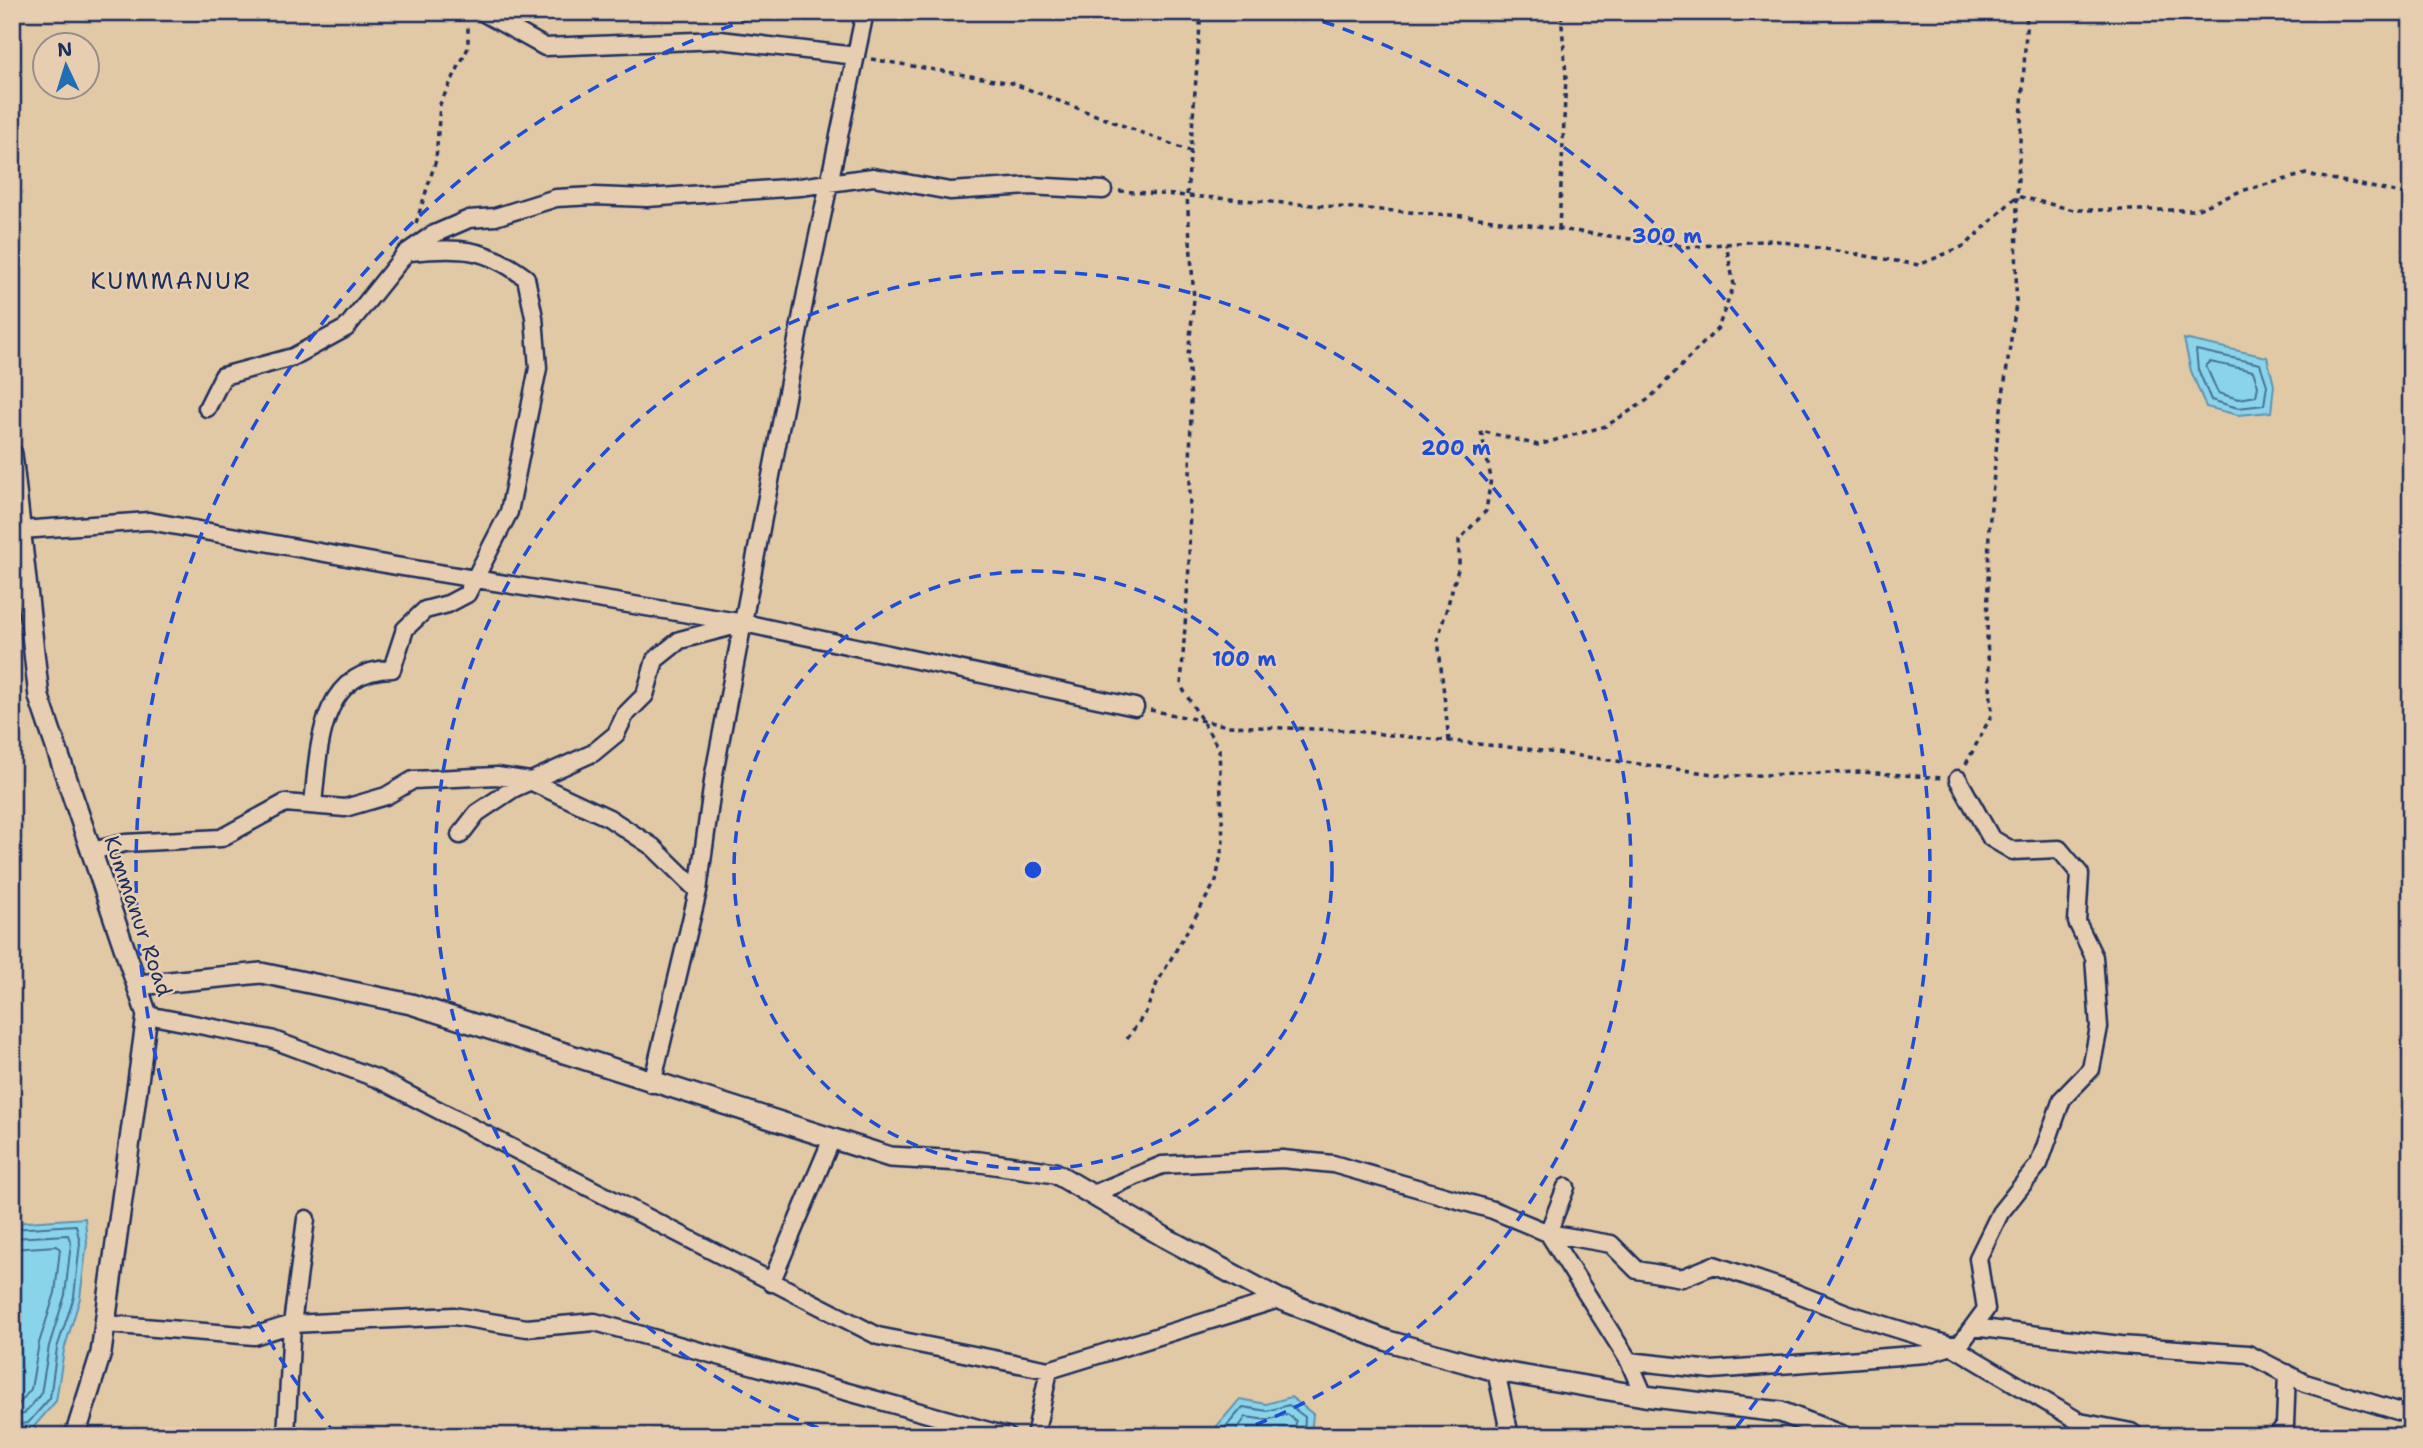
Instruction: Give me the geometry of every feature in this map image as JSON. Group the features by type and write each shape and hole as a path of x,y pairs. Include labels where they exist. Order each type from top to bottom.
{"street":[{"path":"482,12 545,47 720,40 856,56"},
{"path":"652,1084 698,891 714,774 864,12"},
{"path":"207,408 223,376 293,357 346,328 406,253 432,235 469,219 495,217 556,198 648,198 800,187 873,177 950,191 1030,186 1103,190"},
{"path":"313,804 321,734 343,684 373,669 392,669 405,629 425,610 448,604 467,594 476,580 509,512 538,368 534,317 526,278 500,258 454,248 406,253"},
{"name":"Kummanur Road","path":"12,454 39,697 147,1015 102,1353 79,1435"},
{"path":"20,530 149,521 476,580 744,623 1135,707"},
{"path":"460,835 477,813 530,781 593,752 617,734 625,715 645,695 655,660 680,640 744,623"},
{"path":"92,851 125,843 221,838 285,803 345,808 386,796 413,780 497,776 530,781 620,825 653,847 698,891"},
{"path":"1629,1361 1724,1370 1926,1354 1961,1343 1986,1309 1978,1258 2000,1213 2039,1164 2062,1099 2091,1069 2099,1027 2094,957 2077,922 2080,874 2059,849 2013,851 1991,838 1958,779"},
{"path":"138,985 261,973 411,1004 652,1084 890,1157 980,1162 1055,1173 1279,1298 1388,1341 1496,1371 1644,1396 1781,1412 1842,1436"},
{"path":"147,1015 271,1039 378,1079 665,1224 771,1283 878,1336 1049,1370 1279,1298"},
{"path":"771,1283 831,1140"},
{"path":"1091,1195 1162,1165 1282,1159 1333,1164 1493,1210 1548,1233 1611,1244 1637,1270 1682,1278 1714,1265 1952,1346 2080,1422 2131,1432 2136,1436"},
{"path":"1548,1233 1566,1187"},
{"path":"286,1436 292,1324 306,1219"},
{"path":"1548,1233 1629,1361 1644,1396"},
{"path":"106,1324 254,1336 292,1324 454,1316 527,1328 596,1322 1007,1436"},
{"path":"1973,1327 2121,1345 2248,1354 2305,1383 2411,1415"},
{"path":"1035,1436 1049,1370"},
{"path":"1496,1371 1510,1436"},
{"path":"2277,1436 2285,1425 2287,1373"}],"path":[{"path":"416,225 436,160 440,104 468,48 467,12"},
{"path":"1127,1039 1146,1012 1157,984 1216,881 1223,842 1219,749 1181,686 1189,566 1191,401 1188,356 1194,299 1187,196 1193,152 1201,12"},
{"path":"1559,229 1566,76 1561,12"},
{"path":"1135,707 1228,726 1343,730 1728,776 1862,772 1958,779 1992,714 1987,640 1989,527 1998,430 2016,304 2017,196 2026,12"},
{"path":"856,56 1012,83 1193,152"},
{"path":"2017,196 2074,210 2196,210 2241,191 2306,174 2411,195"},
{"path":"1103,190 1464,216 1689,247 1772,240 1919,265 1966,245 2017,196"},
{"path":"1449,741 1438,639 1459,566 1459,540 1486,511 1491,478 1481,431 1538,445 1606,426 1649,399 1717,328 1734,285 1726,243"}],"water":[{"path":"2184,339 2267,357 2274,385 2271,412 2238,415 2206,407 2191,371"},
{"path":"85,1218 87,1243 80,1298 64,1350 56,1401 31,1430 12,1432 12,1223"},
{"path":"1291,1397 1313,1414 1311,1436 1216,1436 1216,1427 1240,1399 1266,1404"}],"district":[{"name":"KUMMANUR","path":"171,281"}]}
